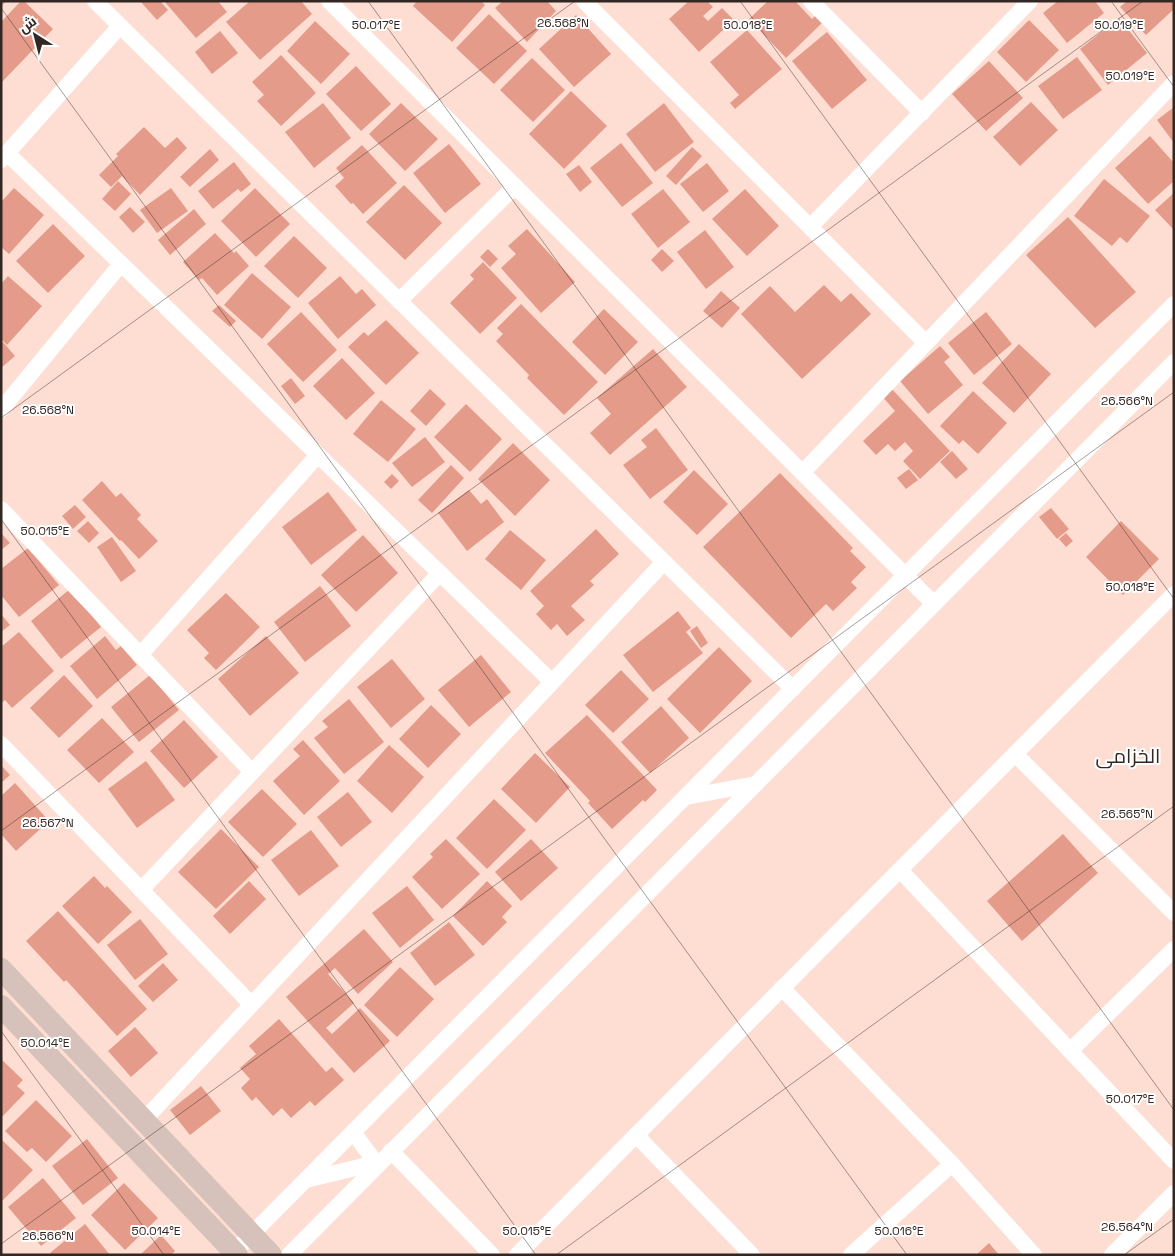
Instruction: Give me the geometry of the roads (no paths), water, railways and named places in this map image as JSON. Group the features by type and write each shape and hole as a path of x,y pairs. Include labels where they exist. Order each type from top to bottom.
{"street":[{"path":"95,1 792,689"},
{"path":"329,1 934,604"},
{"path":"584,1 926,343"},
{"path":"811,1 922,113"},
{"path":"810,227 1030,1"},
{"path":"120,26 4,156 121,264 552,682"},
{"path":"802,473 1174,83"},
{"path":"400,301 515,186"},
{"path":"1,410 121,264"},
{"path":"1,1006 235,1253 905,575 1173,307"},
{"path":"289,1255 1174,362"},
{"path":"140,655 318,455"},
{"path":"1,509 252,772"},
{"path":"144,1120 664,562"},
{"path":"141,890 440,573"},
{"path":"517,1255 1174,594"},
{"path":"1,744 251,1004"},
{"path":"1015,754 1174,913"},
{"path":"686,797 756,784"},
{"path":"900,870 1174,1161"},
{"path":"1070,1051 1174,949"},
{"path":"1,969 271,1255"},
{"path":"782,988 952,1164 1034,1255"},
{"path":"306,1180 376,1164 353,1132"},
{"path":"636,1135 752,1255"},
{"path":"391,1151 492,1255"},
{"path":"851,1255 952,1164"},
{"path":"1112,1255 1174,1193"}],"district":[{"name":"الخزامى","path":"1128,756"}]}
